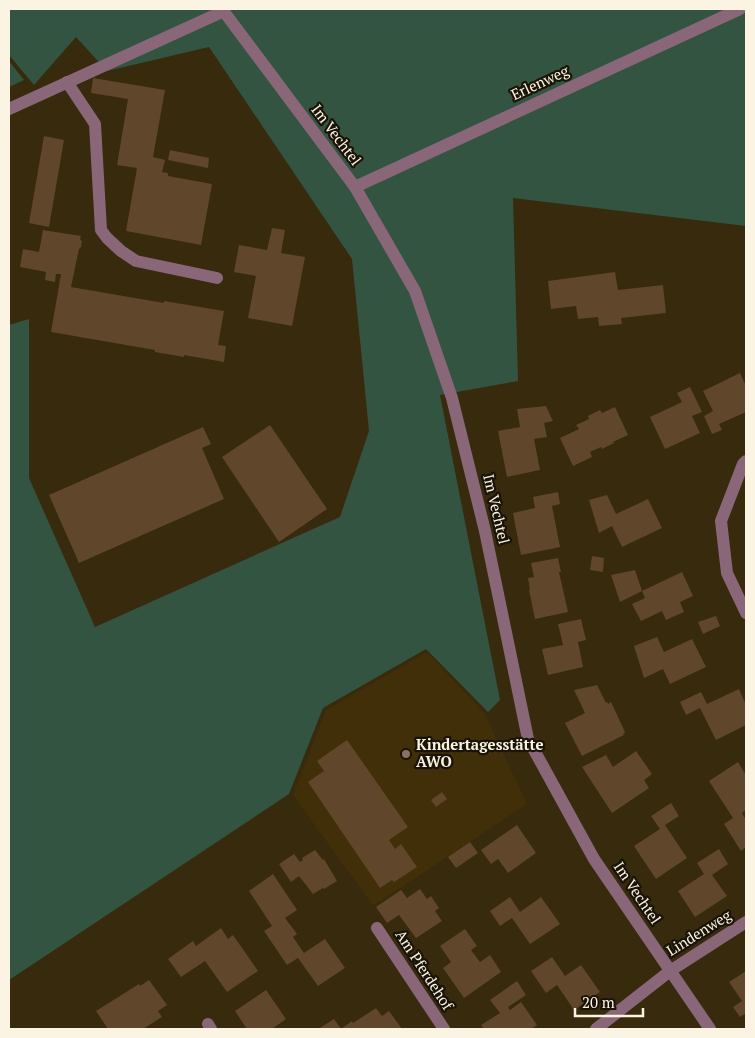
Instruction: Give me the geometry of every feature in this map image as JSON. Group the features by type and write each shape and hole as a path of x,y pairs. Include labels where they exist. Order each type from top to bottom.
{"street":[{"name":"Erlenweg","path":"355,187 740,9"},
{"name":"Im Vechtel","path":"223,10 355,187 415,291 452,398 486,531 528,739 594,859 710,1029"},
{"path":"9,109 223,10"},
{"path":"67,82 95,124 102,230 107,238 136,261 217,278"},
{"path":"746,461 743,464 721,521 727,573 746,613"},
{"name":"Lindenweg","path":"670,971 746,922"},
{"name":"Am Pferdehof","path":"377,928 444,1029"},
{"path":"596,1029 670,971"}],"shaded area":[{"name":"Kindertagesstätte AWO","path":"427,652 485,714 527,804 373,906 293,795 326,710"}],"green space":[{"path":"9,9 746,9 746,226 513,198 518,381 440,395 500,700 488,712 426,649 323,708 289,794 9,980 9,325 29,319 29,478 95,627 340,517 369,431 352,259 209,47 107,71 76,37 34,85 9,55"},
{"path":"9,61 24,80 9,87"}],"building":[{"path":"93,78 165,90 153,157 165,160 162,172 168,173 168,176 212,184 201,245 126,231 137,168 117,165 128,99 91,93"},
{"path":"44,136 64,140 49,227 29,223"},
{"path":"170,150 209,158 208,168 168,160"},
{"path":"272,228 285,230 281,253 305,257 292,326 248,318 256,276 234,272 239,245 267,250"},
{"path":"43,230 81,236 81,247 71,287 224,311 218,345 226,346 224,362 155,352 155,350 51,332 61,274 56,274 55,282 45,280 46,272 20,267 23,249 39,252"},
{"path":"615,272 618,290 663,285 666,313 621,318 622,324 599,326 598,317 578,319 576,306 551,309 548,281"},
{"path":"740,373 746,386 746,412 719,424 722,430 712,434 704,416 713,411 703,391"},
{"path":"690,387 702,412 692,416 700,433 665,449 650,417 682,402 677,393"},
{"path":"546,406 553,421 544,423 547,437 534,439 540,470 507,477 498,431 520,427 517,409"},
{"path":"615,407 628,435 602,449 601,447 590,452 592,457 573,466 560,438 579,429 576,425 589,419 588,416 600,410 602,413"},
{"path":"270,425 327,509 279,542 222,457"},
{"path":"203,427 211,444 202,448 224,499 79,563 49,495"},
{"path":"558,492 560,504 552,506 560,547 521,555 513,513 535,508 533,497"},
{"path":"607,495 616,514 648,499 662,528 622,547 612,526 599,533 589,500"},
{"path":"592,556 604,558 603,572 590,570"},
{"path":"558,558 561,572 559,572 568,612 535,619 528,578 534,577 531,563"},
{"path":"635,570 642,591 620,602 611,575"},
{"path":"682,572 693,596 680,602 684,612 666,620 662,611 641,621 632,604 645,598 642,591"},
{"path":"716,616 720,626 703,634 698,622"},
{"path":"581,619 586,640 578,642 583,667 548,675 542,649 563,645 558,624"},
{"path":"657,637 664,652 692,639 706,667 670,684 663,669 644,678 634,646"},
{"path":"597,685 606,703 611,702 625,732 624,735 582,756 565,723 585,713 574,690"},
{"path":"739,689 746,705 746,725 716,740 700,708 686,715 680,702 701,692 707,704"},
{"path":"347,740 408,827 389,840 395,849 401,844 417,867 394,882 392,880 380,888 308,782 324,771 317,761"},
{"path":"636,751 652,774 644,780 649,788 612,813 582,767 606,755 613,767"},
{"path":"738,762 746,775 746,810 742,813 746,820 746,847 741,851 724,824 733,818 709,781"},
{"path":"442,792 447,799 436,807 431,800"},
{"path":"671,803 679,816 665,825 687,858 656,879 634,846 660,829 651,816"},
{"path":"517,825 536,853 508,873 498,859 491,864 481,850"},
{"path":"470,842 478,853 456,868 448,857"},
{"path":"719,849 728,864 712,875 727,896 695,917 678,891 704,874 697,863"},
{"path":"315,850 324,859 337,881 313,894 299,876 291,882 279,864 294,854 300,862 303,860 302,858"},
{"path":"273,874 297,910 285,918 297,934 293,937 304,953 325,939 345,968 318,986 298,958 287,965 264,931 272,926 249,891"},
{"path":"420,889 427,899 431,896 439,908 435,911 442,921 416,938 399,915 387,923 376,907 401,890 407,898"},
{"path":"510,897 520,912 541,897 560,924 530,944 512,918 500,926 490,911"},
{"path":"221,928 228,939 233,935 258,971 227,992 205,961 181,977 168,959 193,941 196,946"},
{"path":"465,929 477,946 471,950 480,962 490,955 501,972 464,998 443,968 451,962 440,946"},
{"path":"552,957 565,976 581,965 600,992 574,1010 557,985 546,993 531,971"},
{"path":"746,971 746,1013 740,1017 733,1007 742,1001 729,982"},
{"path":"149,980 167,1005 158,1011 162,1017 143,1029 108,1029 96,1011 139,984 140,986"},
{"path":"517,981 526,995 508,1007 510,1010 521,1002 537,1025 531,1029 484,1029 481,1025 500,1013 490,1000"},
{"path":"266,990 286,1019 272,1029 247,1029 235,1011"},
{"path":"376,1008 382,1016 389,1011 402,1029 341,1029"},
{"path":"334,1019 341,1029 318,1029"}],"place":[{"name":"Kindertagesstätte AWO","path":"406,754"}]}
